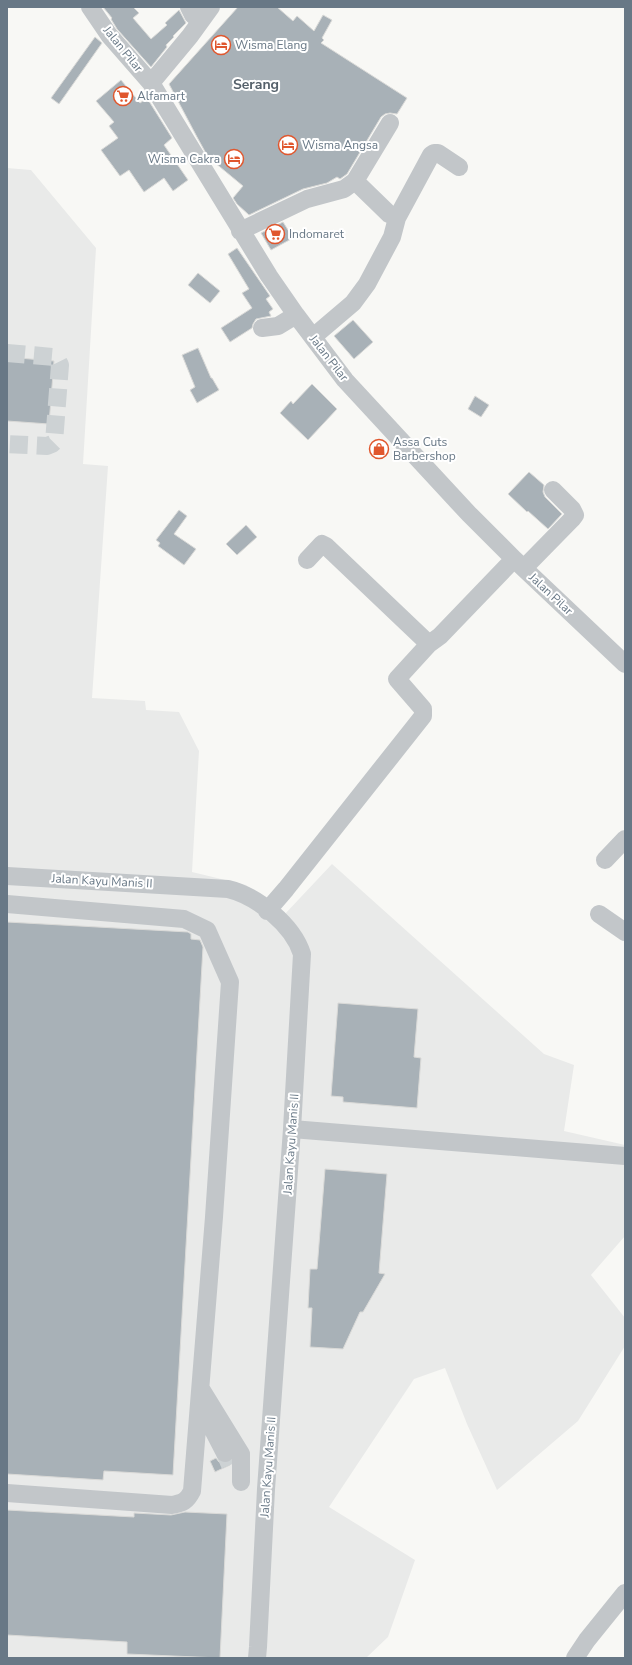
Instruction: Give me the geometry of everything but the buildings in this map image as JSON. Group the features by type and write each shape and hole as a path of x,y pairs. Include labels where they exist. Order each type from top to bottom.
{"street":[{"name":"Jalan Pilar","path":"90,7 109,35 151,83 240,231 296,315 356,391 463,508 519,564 625,664"},
{"path":"189,7 193,15 200,21"},
{"path":"151,83 190,36 210,7"},
{"path":"240,231 307,199 344,188 355,181 390,123"},
{"path":"313,337 353,303 367,284 392,237 397,218 433,153 438,153 460,167"},
{"path":"355,181 389,214 397,218"},
{"path":"262,328 278,326 296,315"},
{"path":"267,910 286,889 423,716 423,709 397,679 429,644 440,636 575,515 572,509 553,490"},
{"path":"307,560 322,544 325,545 429,644"},
{"path":"605,860 625,839"},
{"name":"Jalan Kayu Manis II","path":"7,876 228,889 241,892 267,910 282,922 299,943 302,954 292,1130 266,1489 257,1658"},
{"path":"7,904 184,919 207,930 230,982 199,1416 192,1491 188,1499 183,1503 172,1505 7,1493"},
{"path":"599,914 625,932"},
{"path":"292,1130 625,1156"},
{"path":"201,1389 241,1454 241,1482"},
{"path":"199,1416 211,1426 241,1482 266,1489"},
{"path":"575,1658 586,1640 625,1593"}],"shaded area":[{"path":"7,168 31,170 96,248 83,464 108,466 92,698 145,701 146,710 179,712 199,751 192,872 246,885 284,915 332,864 544,1054 574,1065 564,1131 625,1145 625,1236 591,1275 625,1318 625,1346 578,1421 497,1490 467,1424 445,1368 414,1379 329,1507 415,1560 388,1637 366,1658 7,1658"}],"tunnel":[{"path":"7,353 53,357 57,359 60,365 54,442 47,446 7,444"},
{"path":"225,1453 230,1465"}],"place":[{"name":"Wisma Elang","path":"221,45"},
{"name":"Alfamart","path":"123,96"},
{"name":"Wisma Angsa","path":"288,145"},
{"name":"Wisma Cakra","path":"234,159"},
{"name":"Indomaret","path":"275,234"},
{"name":"Assa Cuts Barbershop","path":"379,449"}],"district":[{"name":"Serang","path":"256,84"}]}
